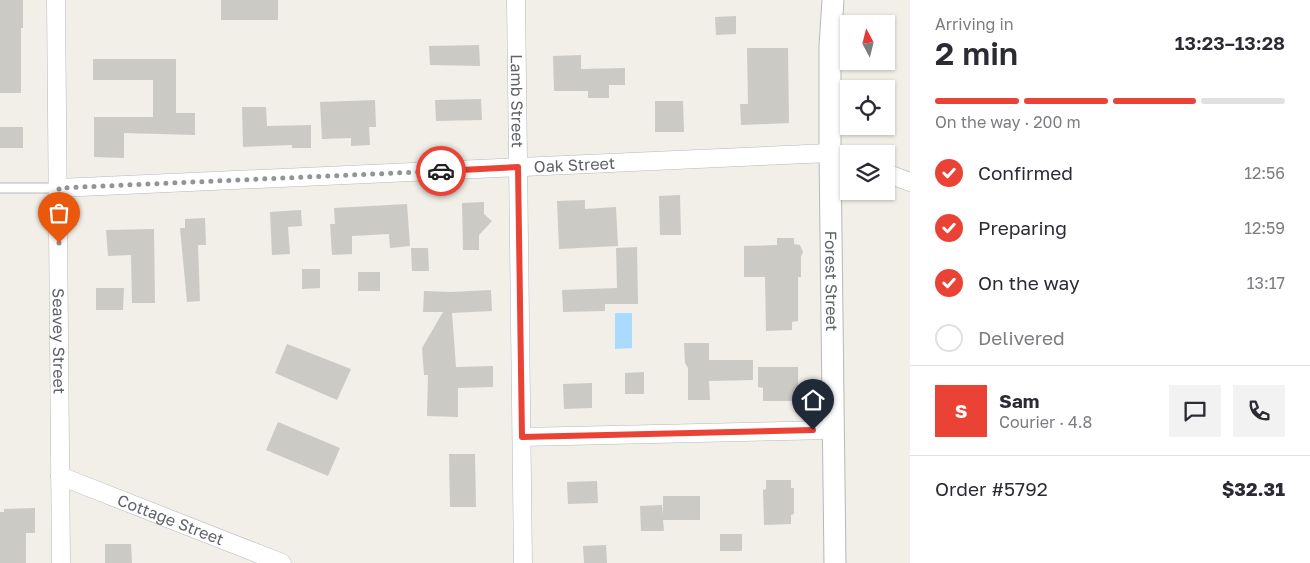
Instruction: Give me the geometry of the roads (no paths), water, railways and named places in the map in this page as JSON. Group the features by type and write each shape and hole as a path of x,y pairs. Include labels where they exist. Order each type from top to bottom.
{"street":[{"name":"Seavey Street","path":"56,0 61,563"},
{"name":"Lamb Street","path":"516,0 523,563"},
{"name":"Forest Street","path":"833,0 830,46 840,156 832,430 835,563"},
{"name":"Oak Street","path":"59,188 572,163 840,156"},
{"path":"895,176 910,182"},
{"path":"522,437 832,430"},
{"name":"Cottage Street","path":"60,476 281,563"}],"lane":[{"path":"0,188 59,188"}],"water":[{"path":"615,313 632,313 632,348 615,349"}]}
